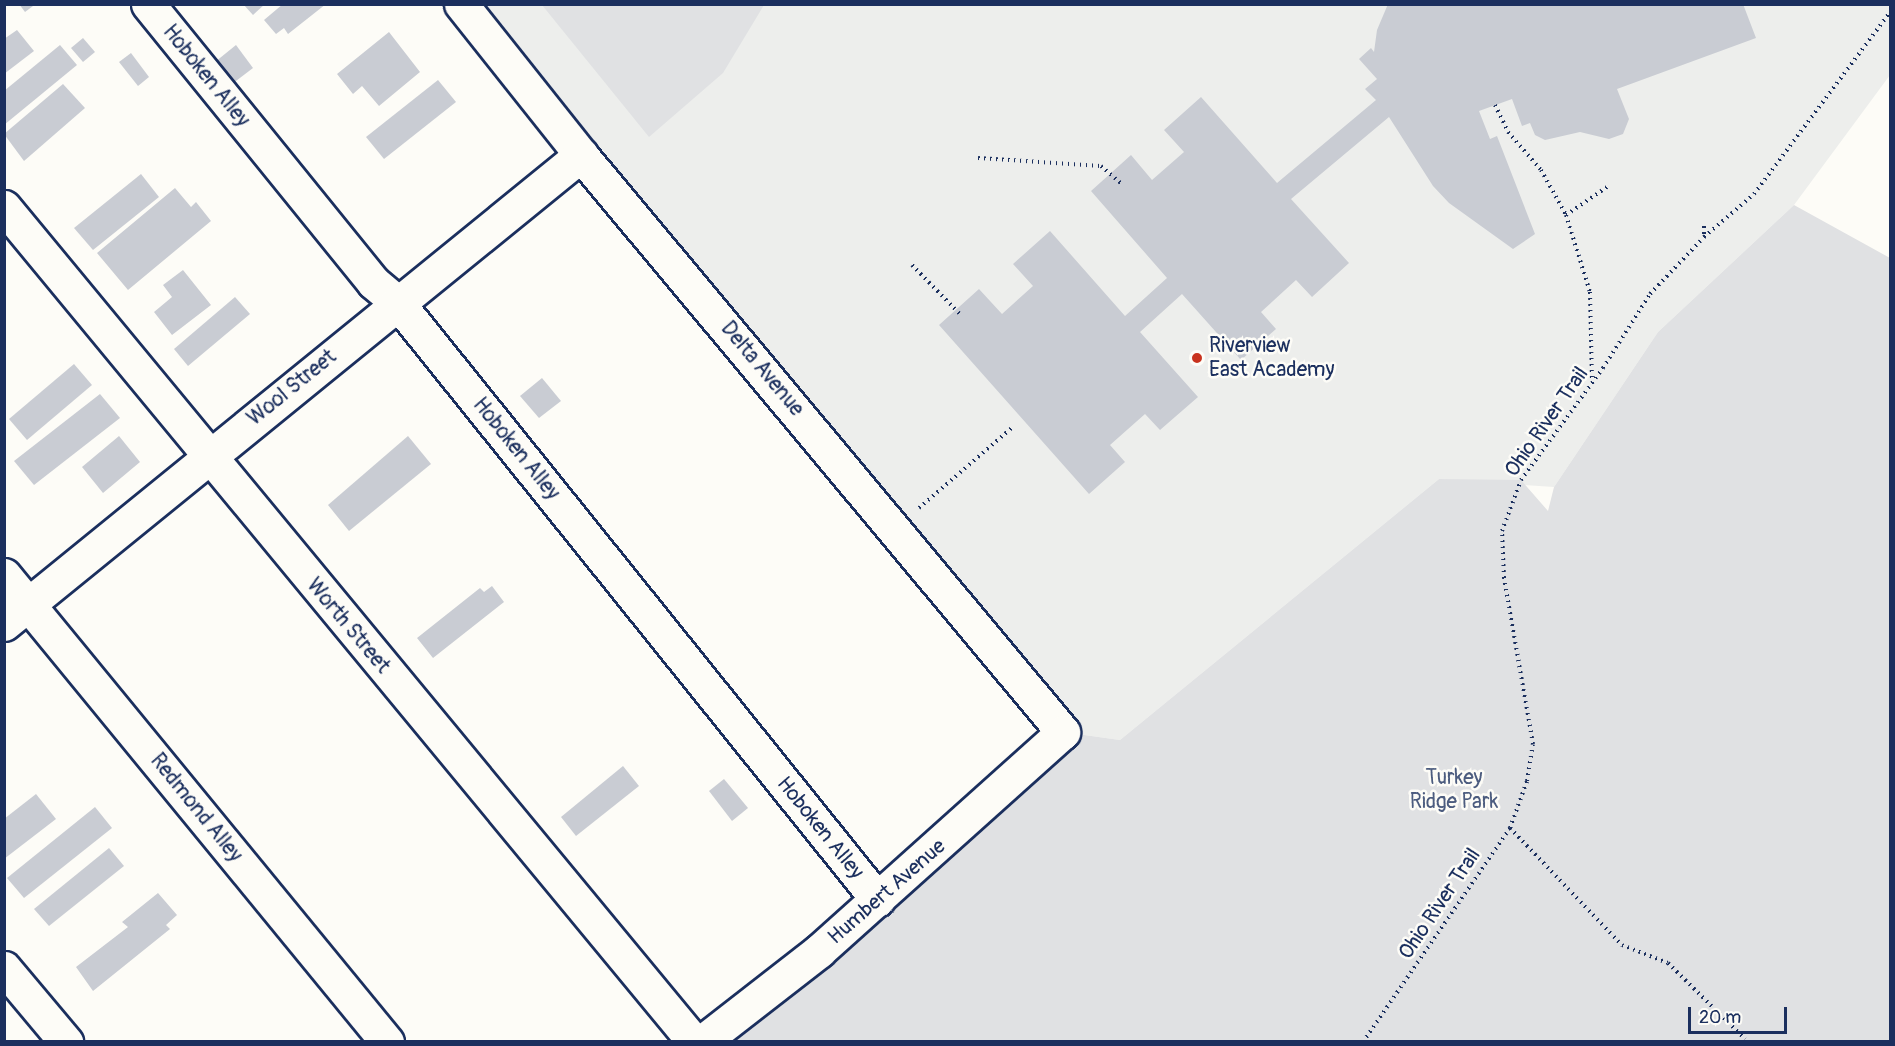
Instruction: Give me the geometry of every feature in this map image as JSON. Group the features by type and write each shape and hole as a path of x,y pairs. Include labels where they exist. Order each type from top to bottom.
{"street":[{"name":"Hoboken Alley","path":"148,4 373,282 397,302 878,900"},
{"name":"Delta Avenue","path":"461,4 581,154 1063,732"},
{"name":"Wool Street","path":"16,614 581,154"},
{"name":"Worth Street","path":"4,207 208,458 694,1041"},
{"name":"Redmond Alley","path":"4,575 16,614 387,1041"},
{"name":"Humbert Avenue","path":"702,1041 878,900 1063,732"},
{"path":"4,968 66,1041"}],"path":[{"name":"Ohio River Trail","path":"1363,1041 1510,828 1527,781 1533,744 1504,578 1502,531 1521,480 1592,382 1650,294 1704,237 1754,194 1890,12"},
{"path":"1496,105 1508,132 1541,170 1553,198 1566,215 1590,292 1592,382"},
{"path":"978,158 1101,166 1123,184"},
{"path":"1566,215 1610,184"},
{"path":"1704,226 1704,237"},
{"path":"912,265 960,314"},
{"path":"895,528 1014,426"},
{"path":"1510,828 1587,913 1622,945 1668,963 1745,1039"}],"shaded area":[{"name":"Riverview East Academy","path":"1890,4 1890,75 1794,205 1658,332 1554,487 1439,479 1120,740 1063,732 461,5"}],"green space":[{"path":"542,5 764,5 723,73 649,137"},
{"name":"Turkey Ridge Park","path":"1794,205 1890,258 1890,1041 702,1042 1063,732 1120,740 1439,479 1521,480 1548,511 1554,487 1658,332"}],"building":[{"path":"19,4 32,4 33,6 25,12"},
{"path":"243,4 265,4 253,15"},
{"path":"283,4 326,4 288,34 284,28 276,34 264,20"},
{"path":"1388,4 1743,4 1756,38 1617,89 1629,119 1623,134 1609,139 1580,132 1545,140 1535,135 1530,123 1522,126 1512,99 1479,111 1490,139 1497,136 1535,234 1513,249 1449,203 1433,186 1389,117 1291,199 1349,263 1312,297 1296,280 1261,312 1276,329 1241,360 1182,294 1140,332 1198,397 1160,430 1145,414 1110,445 1125,462 1089,494 939,325 979,289 1002,314 1033,286 1013,264 1050,231 1125,316 1167,278 1091,191 1131,155 1152,180 1184,152 1164,130 1201,97 1277,183 1376,100 1365,89 1377,79 1359,59 1371,48 1374,52 1377,30"},
{"path":"17,30 34,51 4,74 4,39"},
{"path":"389,32 420,72 379,106 362,86 353,94 337,74"},
{"path":"83,38 95,52 83,62 71,48"},
{"path":"60,45 77,65 4,125 4,91"},
{"path":"236,45 253,68 232,84 215,62"},
{"path":"131,53 149,77 138,86 119,62"},
{"path":"438,80 456,102 384,159 366,137"},
{"path":"63,84 85,108 24,161 4,134"},
{"path":"141,174 159,197 93,250 74,228"},
{"path":"175,188 191,207 196,202 211,221 128,290 97,253"},
{"path":"183,270 211,305 172,335 154,312 172,297 163,285"},
{"path":"235,297 250,314 188,366 174,349"},
{"path":"74,364 92,385 27,440 9,419"},
{"path":"542,378 561,401 539,418 520,396"},
{"path":"100,394 120,418 34,485 14,461"},
{"path":"119,436 140,462 103,493 82,467"},
{"path":"408,436 431,464 349,531 328,505"},
{"path":"492,586 504,602 433,658 417,638 480,588 484,592"},
{"path":"623,766 639,786 576,836 561,817"},
{"path":"724,779 748,808 732,821 709,791"},
{"path":"36,794 56,819 4,859 4,819"},
{"path":"95,807 112,828 24,898 7,878"},
{"path":"109,848 124,866 49,926 34,909"},
{"path":"158,893 177,915 166,925 170,929 93,991 76,967 128,927 122,922"}],"place":[{"name":"Riverview East Academy","path":"1197,358"}]}
